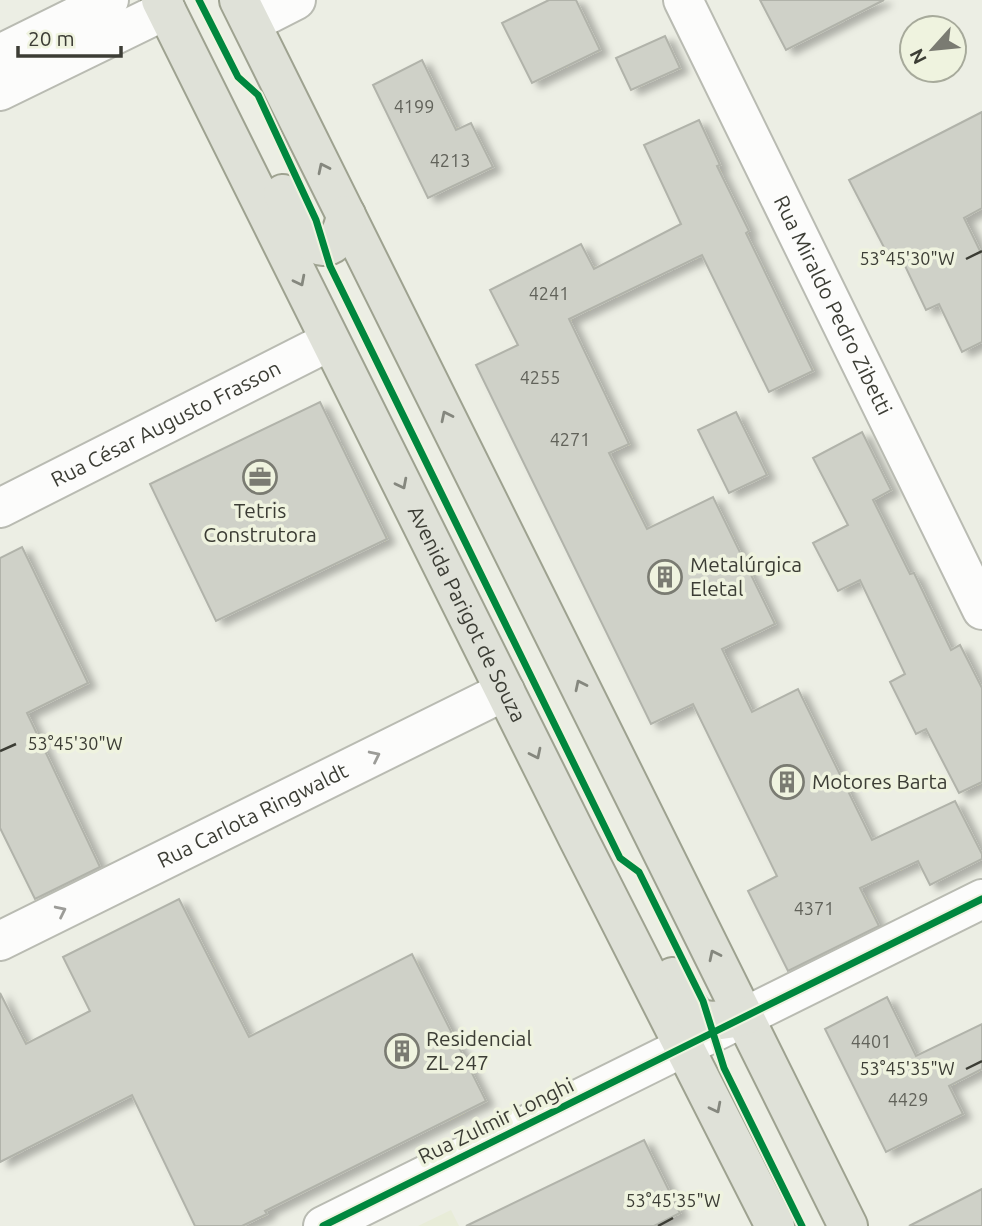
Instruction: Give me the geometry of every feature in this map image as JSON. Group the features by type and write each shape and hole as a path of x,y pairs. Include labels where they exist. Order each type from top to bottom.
{"main road":[{"name":"Avenida Parigot de Souza","path":"164,5 578,838 775,1226"},
{"path":"245,11 848,1226"},
{"path":"197,73 250,131 306,237 323,245 334,243 343,234 346,215"},
{"path":"578,838 634,897 691,1013 700,1020 709,1021 744,1016"},
{"path":"686,1047 716,1042 738,1049 794,1145 827,1185"}],"street":[{"path":"0,54 109,0"},
{"path":"245,11 296,0"},
{"name":"Rua Miraldo Pedro Zibetti","path":"683,0 982,610"},
{"path":"0,91 164,5"},
{"name":"Rua César Augusto Frasson","path":"0,508 330,341"},
{"name":"Rua Carlota Ringwaldt","path":"0,941 505,691"},
{"path":"744,1016 982,899"},
{"name":"Rua Zulmir Longhi","path":"323,1226 744,1016"}],"shaded area":[{"path":"451,1210 459,1226 418,1226"}],"building":[{"path":"549,0 576,0 600,50 532,83 502,23"},
{"path":"760,0 884,0 786,50"},
{"path":"665,36 680,68 631,90 616,58"},
{"path":"422,60 456,130 471,123 493,167 428,198 373,85"},
{"path":"982,112 982,208 964,218 982,255 982,342 962,352 939,304 926,310 898,251 889,257 849,180"},
{"path":"699,120 720,165 717,166 749,231 746,233 813,371 769,392 702,255 569,319 629,444 609,453 647,529 713,497 775,624 722,649 752,712 798,689 872,840 955,801 982,854 982,859 930,885 918,861 860,888 879,926 788,971 748,891 777,876 693,704 651,724 476,365 518,345 490,290 581,244 594,269 681,224 644,145"},
{"path":"320,402 387,539 216,621 150,484"},
{"path":"736,412 767,475 729,493 698,430"},
{"path":"862,432 891,490 873,500 910,574 914,573 951,650 960,645 982,688 982,782 959,793 926,729 916,734 890,682 905,674 860,580 838,591 813,543 848,525 813,458"},
{"path":"22,547 88,683 27,713 100,867 35,899 0,828 0,558"},
{"path":"179,899 249,1037 412,954 486,1101 265,1211 267,1214 242,1226 195,1226 132,1095 0,1162 0,993 26,1044 90,1011 63,957"},
{"path":"887,997 916,1056 982,1024 982,1069 949,1086 963,1114 886,1152 825,1029"},
{"path":"644,1140 680,1213 654,1226 466,1226"},
{"path":"982,1189 982,1226 909,1226"}],"cycle path":[{"path":"199,0 238,77 258,95 316,220 330,266 620,858 639,872 703,1001 724,1068 802,1226"},
{"path":"323,1226 982,899"}],"place":[{"name":"Tetris Construtora","path":"260,477"},
{"name":"Metalúrgica Eletal","path":"665,577"},
{"name":"Motores Barta","path":"787,782"},
{"name":"Residencial ZL 247","path":"402,1051"}]}
